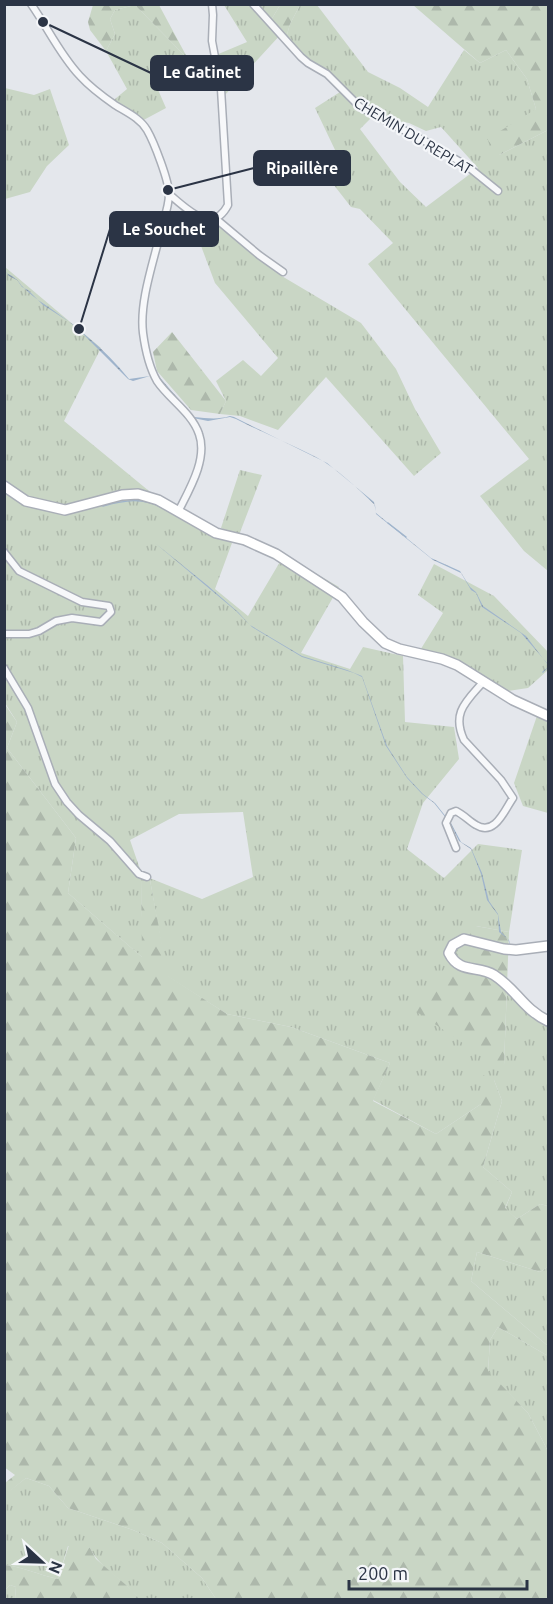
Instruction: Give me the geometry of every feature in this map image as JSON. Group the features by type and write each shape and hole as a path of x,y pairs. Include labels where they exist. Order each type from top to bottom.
{"street":[{"path":"31,4 65,58 81,76 96,91 140,121 147,129 169,194 142,319 146,351 156,379 188,417 199,435 201,452 198,464 188,494 178,512"},
{"path":"169,194 199,217 215,218 224,213 228,205 220,89 212,41 212,4"},
{"name":"CHEMIN DU REPLAT","path":"253,4 301,57 327,74 360,107 467,166 498,191"},
{"path":"215,218 283,272"},
{"path":"4,486 26,501 65,510 122,495 138,494 158,500 216,533 245,540 276,554 342,597 370,630 385,643 399,649 450,662 513,700 549,716"},
{"path":"4,552 19,571 82,602 110,606 111,612 101,622 72,618 56,621 29,634 4,634"},
{"path":"4,668 28,708 55,784 67,802 110,841 139,874 147,877"},
{"path":"456,848 446,823 451,813 456,812 478,827 488,828 496,824 513,798 501,780 464,740 458,724 463,705 484,681"},
{"path":"549,946 516,950 464,939 453,945 449,953 455,961 466,968 493,975 532,1012 549,1021"}],"green space":[{"path":"93,5 135,5 115,10 110,19 115,34 106,51 90,30 88,22"},
{"path":"135,5 188,59 152,76 166,108 138,123 109,104 127,89 106,51 115,34 110,19 115,10"},
{"path":"135,5 159,5 188,59"},
{"path":"224,5 280,5 270,22 282,33 224,96 216,55 247,42"},
{"path":"280,5 300,5 286,38 270,22"},
{"path":"300,5 317,5 368,72 400,88 428,107 464,50 480,63 506,50 527,79 536,109 499,155 548,130 548,571 524,551 480,496 529,459 368,264 393,243 360,209 351,207 319,166 336,152 315,108 340,92 286,38","holes":["372,117 409,123 426,131 441,127 478,168 426,207 400,182 360,129"]},
{"path":"413,5 548,5 548,130 499,155 487,139 536,109 527,79 506,50 480,63"},
{"path":"5,88 34,95 50,89 69,145 47,166 30,192 5,199"},
{"path":"172,197 220,227 280,275 361,323 396,369 415,409 441,453 414,476 326,377 278,430 240,416 220,414 226,401 216,381 243,360 261,376 278,358 215,283 195,230"},
{"path":"5,267 101,348 64,421 149,491 232,543 215,589 248,616 284,555 339,587 301,653 350,669 363,647 403,656 405,722 454,727 459,759 423,803 407,849 444,878 478,844 522,850 509,932 476,926 504,1065 507,987 533,1010 548,1016 548,1206 540,1204 517,1219 505,1209 512,1192 483,1167 502,1101 494,1080 481,1104 436,1134 373,1100 390,1063 291,1027 227,1014 167,976 150,880 141,880 143,958 68,893 76,838 7,748 17,722 5,703","holes":["243,812 253,877 202,899 142,875 130,840 179,814"]},
{"path":"172,332 226,401 220,414 191,410 157,371 153,352"},
{"path":"240,470 262,475 239,535 221,528"},
{"path":"434,564 494,596 548,652 548,670 528,688 502,692 419,652 443,613 418,595"},
{"path":"4,703 17,722 7,748 76,838 68,893 142,957 141,879 150,880 168,976 227,1014 291,1027 390,1063 373,1101 436,1134 481,1104 483,1075 494,1080 502,1101 483,1167 512,1192 505,1208 517,1219 540,1204 548,1206 548,1267 540,1272 477,1252 471,1281 548,1346 548,1356 498,1327 490,1340 488,1371 528,1413 548,1451 548,1599 216,1599 202,1578 162,1543 133,1530 68,1508 49,1486 26,1478 5,1495 5,1483 15,1475 4,1467"},
{"path":"539,710 548,714 548,813 523,806 514,783"},
{"path":"476,926 509,932 504,1065 482,1056 414,1010"},
{"path":"477,1252 540,1272 548,1267 548,1346 471,1281"},
{"path":"498,1327 548,1356 548,1451 528,1413 488,1372 490,1340"},
{"path":"26,1478 49,1486 68,1508 133,1530 162,1543 202,1578 216,1599 139,1599 100,1563 90,1548 68,1546 58,1579 5,1565 4,1495"},
{"path":"77,1542 90,1548 96,1559 139,1599 15,1599 16,1587 10,1585 5,1590 5,1565 58,1579 69,1545"},
{"path":"10,1585 16,1587 15,1599 5,1600 5,1590"}],"water":[{"path":"38,300 56,312 68,321 43,305"},
{"path":"78,329 100,348 129,379 150,376 133,381 128,379"},
{"path":"155,372 194,417 230,416 234,417 283,441 230,417 208,421 193,418"},
{"path":"376,514 431,558 460,571 476,592 483,606 526,636 543,658 521,633 482,607 476,593 471,590 461,573 433,560"},
{"path":"155,543 207,585 238,612 250,625 236,611"},
{"path":"250,625 302,656 362,676 387,746 407,777 435,803 451,823 461,842 471,848 482,873 489,901 498,914 501,932 508,939 499,932 498,915 487,900 481,874 471,849 459,841 450,823 434,803 422,794 407,778 386,746 362,677 302,657"}],"waterway":[{"path":"158,377 174,396"},
{"path":"103,506 119,502 141,501 163,508"},
{"path":"388,523 406,537"}],"place":[{"name":"Le Gatinet","path":"43,22"},
{"name":"Ripaillère","path":"168,190"},
{"name":"Le Souchet","path":"79,329"}]}
